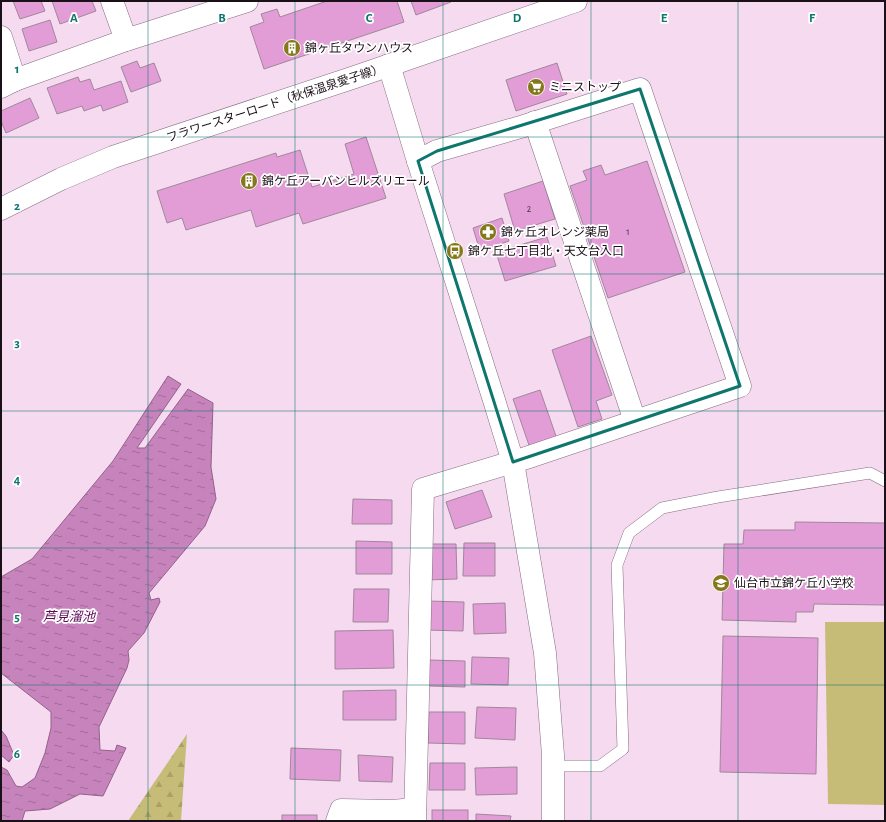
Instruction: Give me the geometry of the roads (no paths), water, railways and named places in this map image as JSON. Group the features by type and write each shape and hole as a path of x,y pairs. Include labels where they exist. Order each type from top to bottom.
{"street":[{"path":"112,1 126,40"},
{"name":"フラワースターロード（秋保温泉愛子線）","path":"1,208 61,179 114,157 576,1"},
{"path":"1,37 8,84 126,40 240,2"},
{"path":"390,65 418,161 513,462 544,653 553,766 553,821"},
{"path":"337,821 341,810 392,811 415,815 423,489 513,462 740,386 640,88 535,122 437,151 418,161"},
{"path":"535,122 635,421"}],"lane":[{"path":"553,766 600,766 623,749 617,565 629,532 662,508 870,473 885,481"}],"water":[{"name":"芦見溜池","path":"168,376 181,384 137,448 145,448 188,389 213,403 211,467 216,499 205,526 149,593 151,600 159,598 160,602 144,633 128,651 129,660 127,668 99,727 100,750 115,751 117,745 126,748 103,796 80,794 50,809 25,811 22,821 1,821 1,767 7,770 16,786 22,787 35,778 45,753 51,728 51,712 1,673 1,577 32,559 113,461"},
{"path":"1,730 6,736 14,755 9,762 1,755"}],"place":[{"name":"錦ヶ丘タウンハウス","path":"292,48"},
{"name":"ミニストップ","path":"536,87"},
{"name":"錦ケ丘アーバンヒルズリエール","path":"249,181"},
{"name":"錦ヶ丘オレンジ薬局","path":"488,232"},
{"name":"錦ケ丘七丁目北・天文台入口","path":"455,251"},
{"name":"仙台市立錦ケ丘小学校","path":"721,583"}]}
